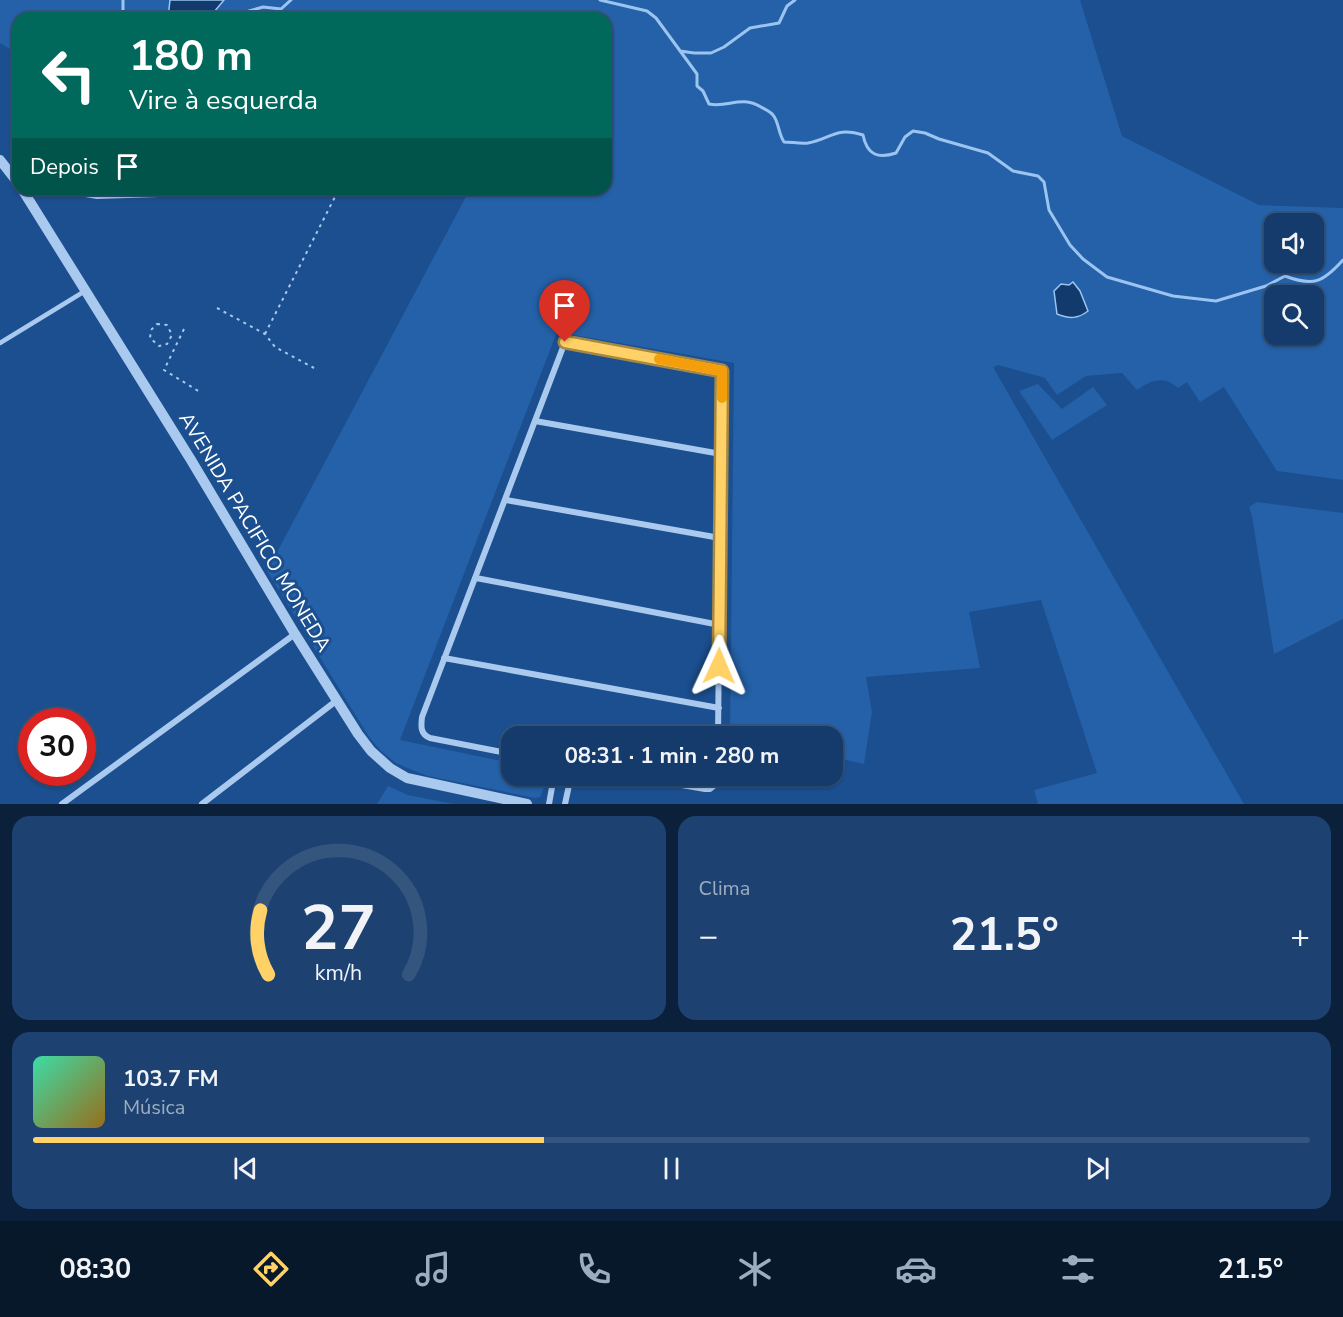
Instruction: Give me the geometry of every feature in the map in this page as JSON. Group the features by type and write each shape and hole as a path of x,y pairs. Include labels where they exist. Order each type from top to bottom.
{"street":[{"name":"AVENIDA PACIFICO MONEDA","path":"0,160 12,175"},
{"name":"AVENIDA PACIFICO MONEDA","path":"25,195 191,460 336,701 371,751 390,768 407,778 527,804"},
{"path":"91,195 128,195"},
{"path":"501,752 430,738 423,733 422,717 565,342 722,371 718,726"},
{"path":"535,421 721,454"},
{"path":"506,501 720,538"},
{"path":"476,578 720,625"},
{"path":"62,804 295,634"},
{"path":"444,658 718,708"},
{"path":"202,804 336,701"},
{"path":"549,804 552,786"},
{"path":"565,804 569,786"},
{"path":"687,786 705,789 714,786"}],"lane":[{"path":"0,344 85,291"}],"path":[{"path":"266,334 336,195"},
{"path":"217,308 266,334 275,347 314,368"},
{"path":"158,324 167,325 172,335 167,344 159,346 150,339 151,330 158,324"},
{"path":"184,329 164,370 200,392"},
{"path":"172,335 181,336"},
{"path":"167,344 173,351"}],"shaded area":[{"path":"0,0 170,0 169,12 12,12 12,50 0,43"},
{"path":"170,0 224,0 214,12 169,12"},
{"path":"224,0 1080,0 1122,136 1259,205 1343,208 1343,480 1277,471 1224,387 1200,402 1187,382 1178,388 1168,381 1158,380 1137,390 1122,373 1086,376 1057,395 1045,378 998,365 993,367 1244,804 1038,804 1034,790 1097,773 1041,600 969,612 980,668 866,677 872,712 864,764 843,759 843,726 730,726 734,363 557,332 400,740 501,761 501,786 545,786 540,797 535,798 428,776 396,763 369,737 267,571 467,195 612,195 612,12 214,12"},
{"path":"1073,282 1080,291 1088,311 1081,316 1073,317 1057,314 1054,291 1061,284 1069,285"},
{"path":"1038,384 1062,409 1093,387 1107,405 1052,440 1019,391"},
{"path":"1257,502 1343,513 1343,619 1274,654 1249,507"},
{"path":"388,786 408,795 453,804 377,804"}],"waterway":[{"path":"123,0 123,12"},
{"path":"248,12 263,7 281,9 291,0"},
{"path":"600,0 647,11 656,18 697,74 697,86 703,91 709,104 747,102 761,107 775,118 784,142 808,143 834,134 854,133 863,135 870,151 884,156 896,153 905,137 913,131 988,153 1013,171 1038,176 1044,182 1049,210 1070,245 1083,259 1107,277 1173,296 1216,301 1266,286 1285,276 1311,282 1324,278 1343,260"},
{"path":"680,51 711,53 724,47 750,28 779,23 787,6 795,0"}],"slow traffic":[{"path":"659,359 722,371 722,398"}],"route":[{"path":"565,342 722,371 719,666"}]}
